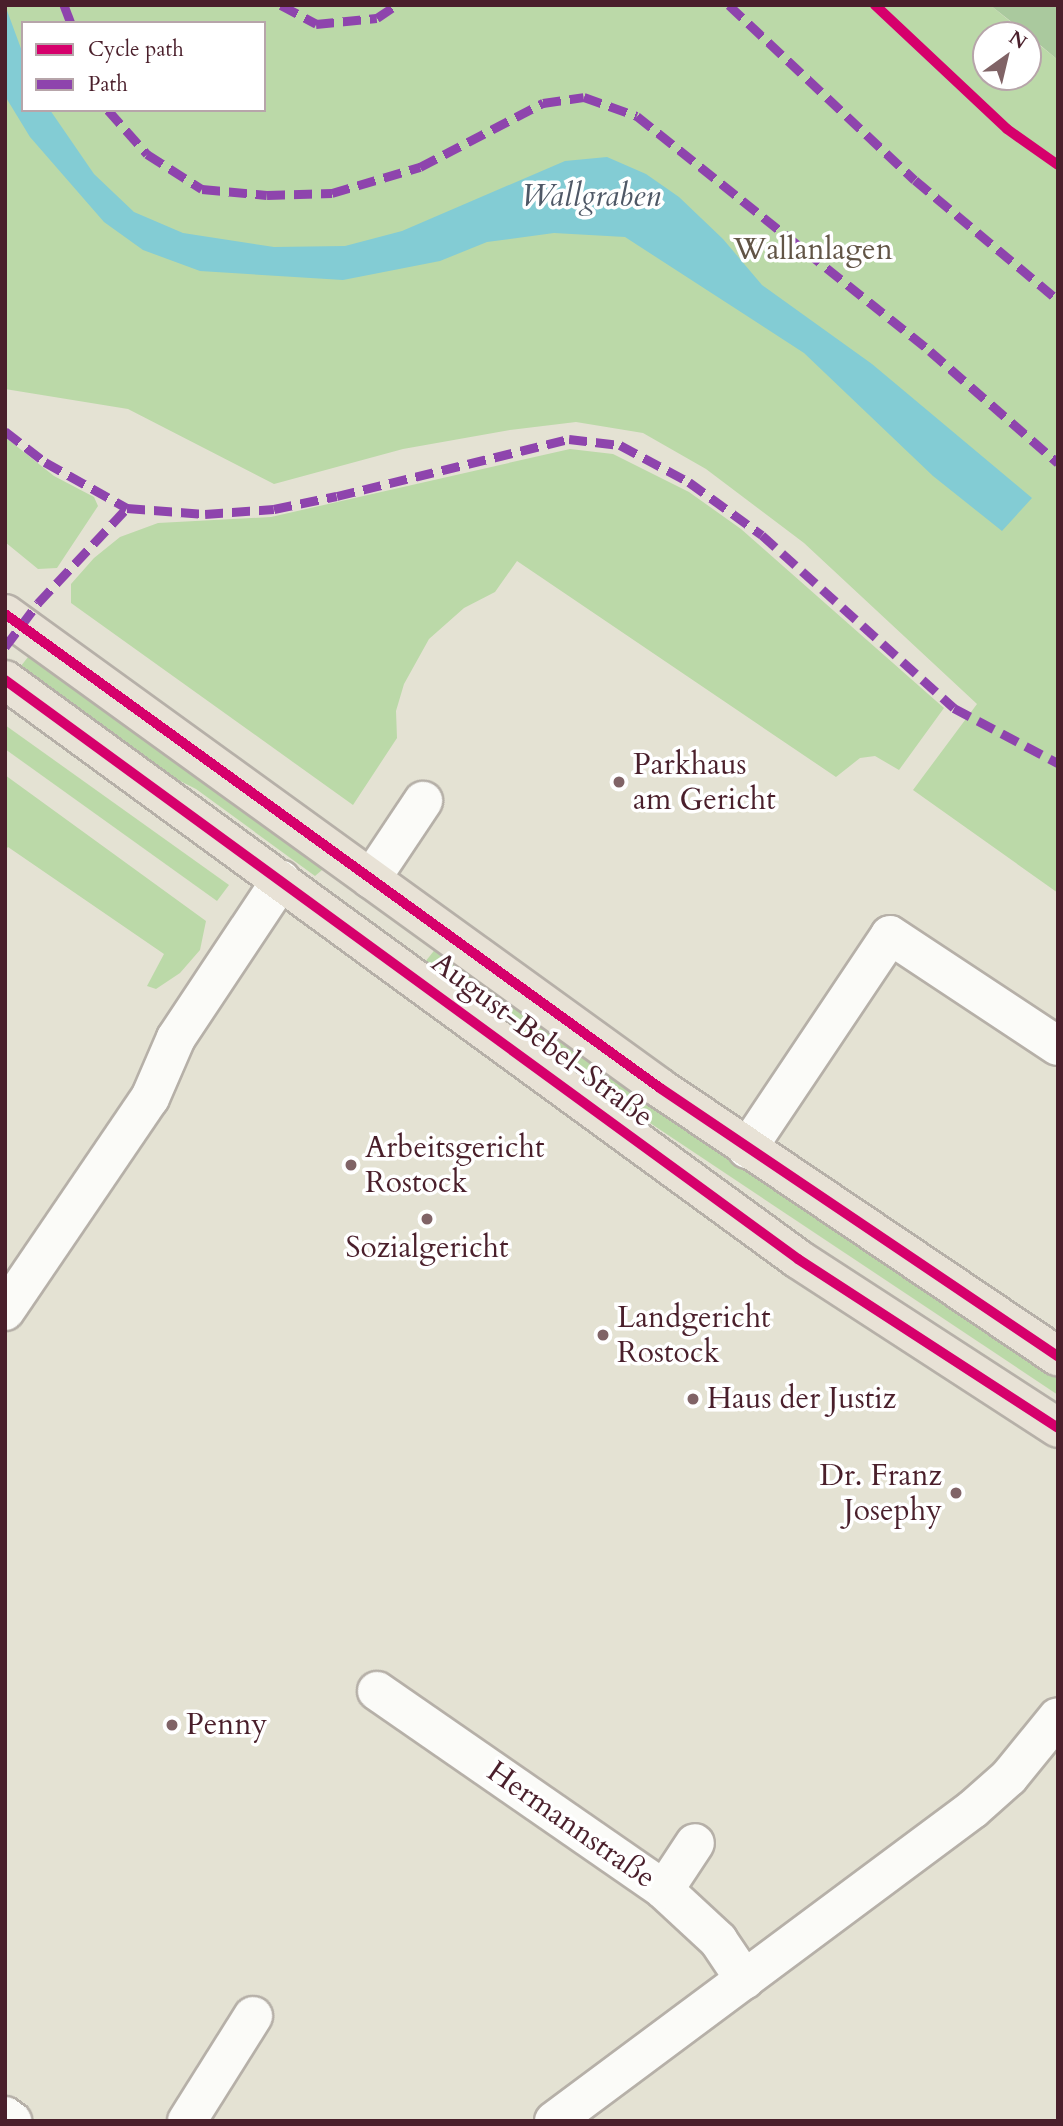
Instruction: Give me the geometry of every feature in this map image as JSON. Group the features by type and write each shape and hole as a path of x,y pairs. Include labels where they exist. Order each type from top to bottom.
{"main road":[{"name":"August-Bebel-Straße","path":"5,614 747,1149 1058,1356"},
{"name":"August-Bebel-Straße","path":"5,680 798,1259 1058,1428"}],"street":[{"path":"372,879 423,801"},
{"path":"7,1306 150,1098 176,1038 281,880"},
{"path":"747,1149 890,935 1058,1046"},
{"name":"Hermannstraße","path":"377,1691 664,1890 718,1940 746,1980"},
{"path":"554,2121 973,1810 1023,1762 1058,1717"},
{"path":"664,1890 695,1843"},
{"path":"187,2121 253,2016"},
{"path":"5,2116 12,2121"}],"green space":[{"name":"Wallanlagen","path":"5,5 990,5 1010,21 972,21 972,91 1042,91 1042,47 1058,60 1058,893 913,790 977,704 804,543 706,469 643,433 576,422 510,430 403,449 274,484 128,409 5,389"},
{"path":"990,5 1058,5 1058,60 1042,47 1042,21 1010,21"},
{"path":"5,437 54,476 94,497 98,506 57,568 38,569 5,542"},
{"path":"570,449 613,454 689,492 741,529 944,708 899,770 875,756 860,758 836,777 517,561 495,592 464,608 429,639 404,684 396,711 397,738 353,805 71,603 71,584 94,558 120,537 158,523 271,517"},
{"path":"32,652 323,862 322,870 315,876 196,789 142,762 17,671"},
{"path":"5,725 229,885 217,901 5,749"},
{"path":"5,775 206,921 200,950 180,973 156,989 147,986 164,954 8,847 5,850"},
{"path":"441,942 1058,1374 1058,1395 590,1083 425,962"}],"water":[{"name":"Wallgraben","path":"5,5 21,49 21,112 51,112 94,174 134,212 183,233 274,247 345,246 402,231 565,161 607,157 646,174 679,197 723,239 762,285 872,364 1032,498 1002,531 933,476 804,353 625,237 554,233 487,242 440,261 343,280 200,271 143,250 104,222 30,137 5,96"}],"marked path":[{"path":"64,5 70,21"},
{"path":"281,5 316,24 377,18 396,5"},
{"path":"729,5 915,180 1058,300"},
{"path":"110,112 147,154 202,189 267,195 332,193 420,167 543,103 584,97 637,116 930,351 1058,463"},
{"path":"5,431 45,462 127,508 205,514 274,509 569,439 620,445 689,482 762,535 954,708 1058,763"},
{"path":"5,647 38,603 127,508"}],"cycle path":[{"path":"875,5 1007,129 1058,165"},
{"path":"5,614 660,1088 1058,1356"},
{"path":"5,680 798,1259 1058,1428"}],"place":[{"name":"Parkhaus am Gericht","path":"619,782"},
{"name":"Arbeitsgericht Rostock","path":"351,1165"},
{"name":"Sozialgericht","path":"427,1219"},
{"name":"Landgericht Rostock","path":"603,1335"},
{"name":"Haus der Justiz","path":"693,1399"},
{"name":"Dr. Franz Josephy","path":"956,1493"},
{"name":"Penny","path":"172,1725"}]}
